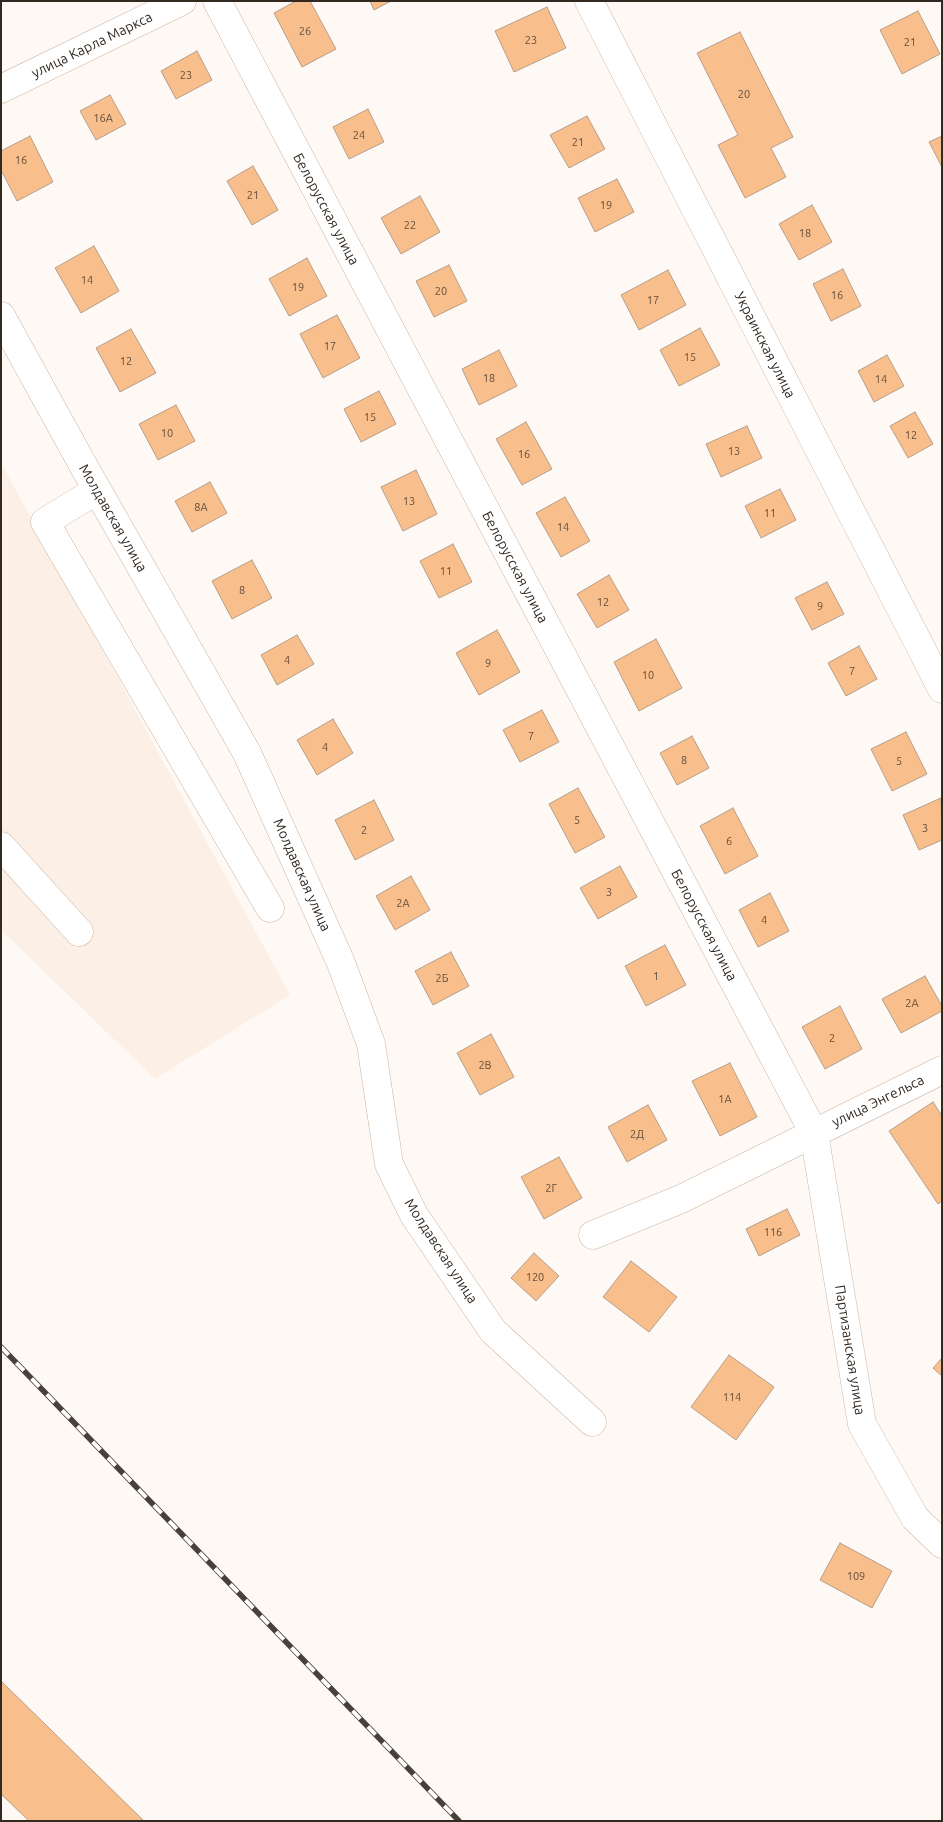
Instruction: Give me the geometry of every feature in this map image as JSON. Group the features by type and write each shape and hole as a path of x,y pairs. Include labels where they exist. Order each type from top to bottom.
{"street":[{"name":"улица Карла Маркса","path":"1,89 182,1"},
{"name":"Белорусская улица","path":"217,1 814,1133"},
{"name":"Украинская улица","path":"589,1 942,689"},
{"name":"Молдавская улица","path":"1,316 97,490 247,753 341,963 371,1044 389,1164 414,1215 493,1331 592,1422"},
{"path":"97,490 45,522 270,908"},
{"path":"1,846 79,932"},
{"name":"улица Энгельса","path":"593,1235 681,1199 942,1070"},
{"name":"Партизанская улица","path":"814,1133 862,1424 914,1518 942,1544"}],"shaded area":[{"path":"1,463 290,995 155,1079 1,930"}],"building":[{"path":"296,1 310,1 336,49 302,67 274,13"},
{"path":"370,1 391,1 374,10"},
{"path":"547,7 566,48 514,72 495,31"},
{"path":"918,11 940,54 902,74 880,30"},
{"path":"740,32 793,137 771,148 786,177 745,198 718,145 738,135 697,53"},
{"path":"197,51 212,80 176,99 161,71"},
{"path":"110,95 126,124 96,140 80,111"},
{"path":"368,109 384,142 349,159 333,127"},
{"path":"587,116 605,149 569,168 550,135"},
{"path":"30,136 53,182 17,201 1,170 1,151"},
{"path":"942,136 942,167 929,142"},
{"path":"253,166 278,210 252,225 227,181"},
{"path":"617,179 634,212 595,232 578,198"},
{"path":"420,196 440,232 401,254 381,218"},
{"path":"812,205 832,242 799,260 779,224"},
{"path":"94,246 119,291 81,313 55,268"},
{"path":"307,258 327,296 289,316 269,279"},
{"path":"449,265 467,301 434,317 416,281"},
{"path":"843,269 861,306 831,321 813,284"},
{"path":"668,270 686,305 639,330 621,295"},
{"path":"337,315 360,358 323,378 300,334"},
{"path":"700,328 720,365 679,386 660,350"},
{"path":"131,329 156,373 120,392 96,348"},
{"path":"499,350 517,386 479,405 462,369"},
{"path":"887,355 904,386 874,402 858,371"},
{"path":"379,391 396,424 361,442 344,409"},
{"path":"176,405 195,441 158,460 139,424"},
{"path":"915,412 933,444 908,458 890,426"},
{"path":"526,422 552,469 522,485 496,439"},
{"path":"747,426 762,458 721,477 706,444"},
{"path":"416,470 437,514 403,531 381,487"},
{"path":"210,482 227,513 192,532 175,501"},
{"path":"780,489 796,520 761,538 745,506"},
{"path":"565,497 590,541 561,557 536,513"},
{"path":"453,544 472,582 439,598 420,561"},
{"path":"252,560 272,598 232,619 212,581"},
{"path":"609,575 629,610 597,628 577,594"},
{"path":"827,582 844,614 812,630 795,598"},
{"path":"497,630 520,672 479,695 456,653"},
{"path":"297,635 314,664 277,685 261,655"},
{"path":"656,639 682,688 639,711 614,662"},
{"path":"859,646 877,679 846,696 828,663"},
{"path":"542,710 559,742 520,762 503,730"},
{"path":"333,719 353,753 317,775 297,740"},
{"path":"906,732 927,774 892,791 871,749"},
{"path":"692,736 709,768 677,785 660,753"},
{"path":"578,788 605,837 575,853 549,804"},
{"path":"941,798 942,840 919,850 903,815"},
{"path":"374,800 394,840 355,860 335,820"},
{"path":"733,808 758,856 725,874 700,826"},
{"path":"620,866 637,897 598,919 580,888"},
{"path":"411,876 430,910 395,930 376,896"},
{"path":"770,893 789,931 758,947 739,910"},
{"path":"665,945 686,985 646,1006 625,966"},
{"path":"451,952 469,986 433,1005 415,971"},
{"path":"925,976 942,1006 942,1011 901,1033 882,999"},
{"path":"840,1006 862,1049 825,1069 802,1027"},
{"path":"491,1034 514,1077 480,1095 457,1053"},
{"path":"730,1063 757,1117 720,1136 692,1081"},
{"path":"933,1102 942,1116 942,1201 938,1204 889,1131"},
{"path":"648,1105 667,1140 627,1162 608,1127"},
{"path":"559,1157 582,1198 544,1219 521,1177"},
{"path":"787,1209 800,1235 759,1256 746,1229"},
{"path":"534,1253 559,1276 536,1301 511,1278"},
{"path":"631,1261 677,1297 649,1332 603,1297"},
{"path":"729,1355 774,1387 736,1440 691,1407"},
{"path":"942,1358 942,1376 933,1368"},
{"path":"840,1543 892,1571 872,1608 820,1580"},
{"path":"1,1681 144,1821 29,1821 1,1794"}],"railway":[{"path":"1,1347 459,1821"}]}
